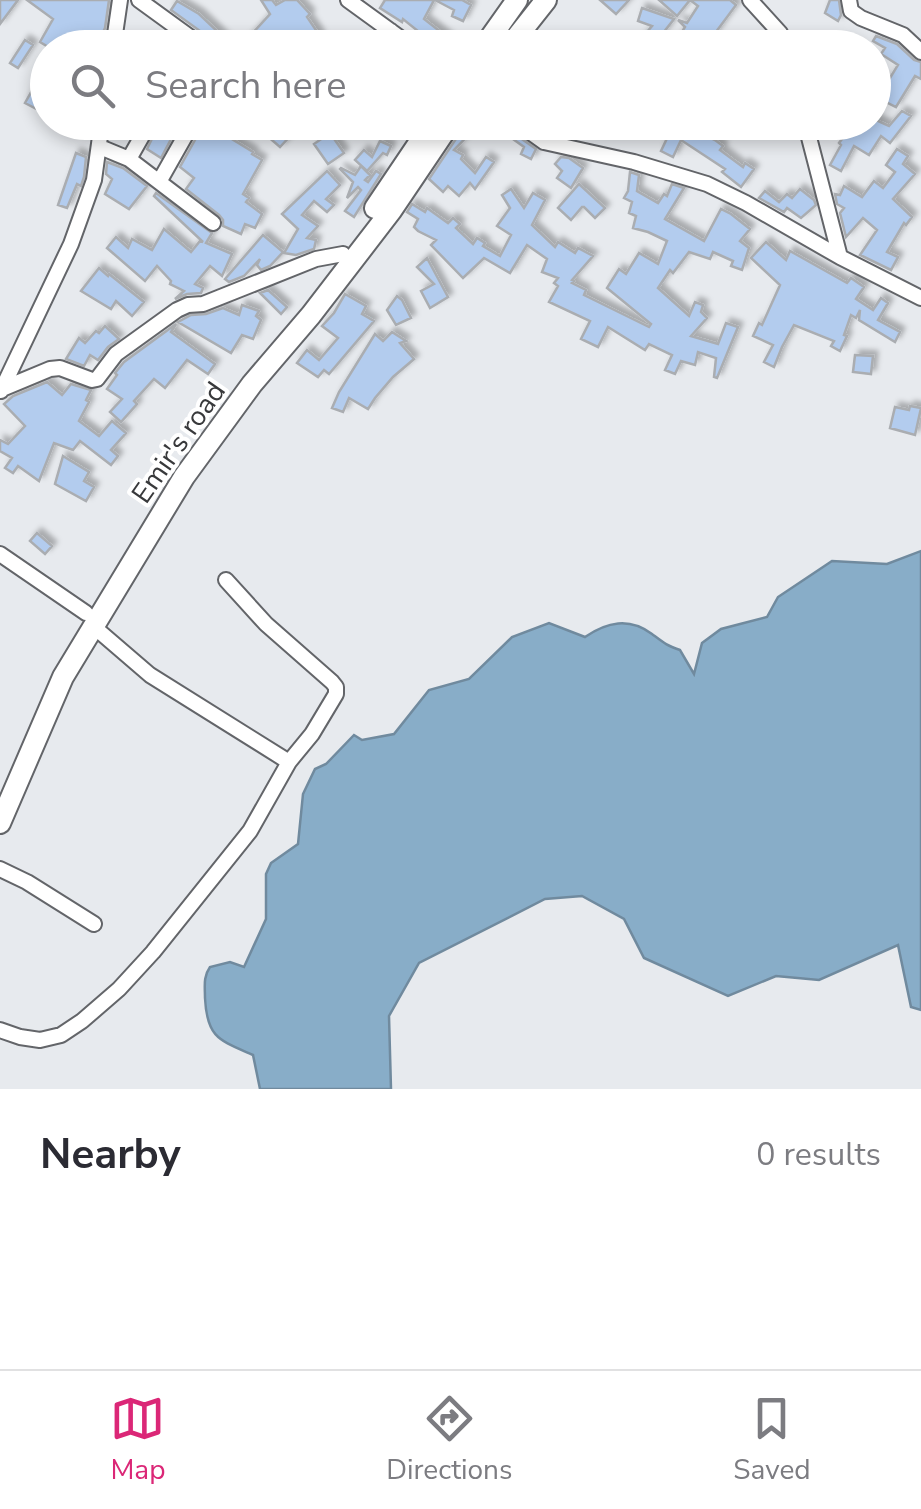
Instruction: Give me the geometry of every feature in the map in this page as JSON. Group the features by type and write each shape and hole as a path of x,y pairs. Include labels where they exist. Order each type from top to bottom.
{"main road":[{"path":"496,30 517,0"},
{"path":"522,30 546,0"},
{"name":"Emir's road","path":"0,823 90,619 172,472 242,375 343,254 421,140"},
{"name":"Emir's road","path":"0,788 52,671 184,477 252,384 311,315 391,210 439,140"}],"street":[{"path":"116,30 120,0"},
{"path":"139,0 181,30"},
{"path":"348,0 388,30"},
{"path":"370,16 380,0"},
{"path":"750,0 776,30"},
{"path":"849,0 851,11 891,30"},
{"path":"891,30 903,35 921,52"},
{"path":"1,391 71,244 94,180 101,140"},
{"path":"129,159 140,140"},
{"path":"159,182 183,140"},
{"path":"541,140 707,184 921,298"},
{"path":"810,140 840,257"},
{"path":"100,147 129,159 213,223"},
{"path":"1,391 50,369 60,368 97,379 116,354 177,310 343,254"},
{"path":"0,554 90,619 150,675 289,762"},
{"path":"0,1030 40,1040 61,1035 118,989 153,952 250,830 289,762 312,734 336,694 336,688 266,624 226,580"},
{"path":"0,869 94,924"}],"water":[{"path":"921,551 921,1010 911,1007 898,945 819,980 776,976 728,996 644,958 624,919 582,896 545,899 419,963 389,1016 391,1089 260,1089 253,1055 223,1041 212,1030 205,998 208,971 230,962 244,967 266,919 266,874 271,863 298,844 303,794 315,769 326,764 354,735 362,740 394,734 429,690 469,679 512,637 549,623 585,637 610,625 635,625 680,650 694,674 702,643 721,629 767,617 778,597 832,561 887,564"}],"building":[{"path":"0,0 18,0 0,24"},
{"path":"27,0 109,0 104,30 47,30 53,19"},
{"path":"261,0 272,0 276,5 297,0 310,14 307,17 316,30 255,30 270,14"},
{"path":"385,0 434,0 424,19 438,30 417,30 380,8"},
{"path":"435,0 462,0 471,5 463,21 452,16 454,10"},
{"path":"600,0 629,0 616,14"},
{"path":"659,0 690,0 677,16"},
{"path":"690,0 730,0 736,5 717,30 683,30 685,27 678,20 687,23 698,6"},
{"path":"830,0 839,0 838,21 825,13"},
{"path":"177,1 216,30 199,30 171,10"},
{"path":"642,8 674,19 665,30 649,30 652,26 638,21"},
{"path":"25,40 30,43 18,68 10,63"},
{"path":"891,42 921,62 921,79 915,76 896,107 891,104 891,76 898,65 891,60"},
{"path":"902,111 911,116 890,143 886,140 891,140 891,124"},
{"path":"151,140 170,140 161,158 147,149"},
{"path":"195,140 233,140 253,152 262,160 243,194 249,198 246,202 262,214 255,228 245,224 241,234 223,226 219,215 186,189 194,178 180,167"},
{"path":"335,140 344,153 328,164 314,144"},
{"path":"455,140 464,140 454,150 463,155 461,159 475,173 486,157 494,162 475,189 470,183 459,196 448,186 443,192 429,179"},
{"path":"514,140 523,140 536,149 531,159 521,154 524,147"},
{"path":"666,140 681,140 673,157 661,151"},
{"path":"681,140 715,140 723,146 720,150 743,167 745,163 754,169 741,187 722,172 725,169"},
{"path":"878,140 869,155 854,146 841,171 830,165 839,143"},
{"path":"380,141 391,146 387,155 383,153 367,171 355,160 364,150 372,157"},
{"path":"897,149 908,156 903,164 915,174 893,199 912,217 904,223 887,252 898,257 891,270 860,255 877,230 863,218 846,237 840,213 844,208 837,204 835,194 840,195 844,186 862,197 874,181 883,188 895,172 886,165"},
{"path":"76,153 86,157 84,177 67,208 58,205"},
{"path":"561,157 583,168 571,188 557,178 562,171 555,164"},
{"path":"107,162 123,168 147,186 129,209 105,194 112,179 106,174"},
{"path":"361,166 370,175 365,180 368,182 376,171 381,174 354,217 345,211 361,190 358,187 347,198 353,182 340,169 355,175"},
{"path":"327,171 340,185 326,199 334,205 327,212 314,201 302,215 318,226 307,238 316,240 314,249 296,255 284,253 298,229 282,214"},
{"path":"630,172 639,175 637,191 658,203 664,194 667,196 672,184 684,188 665,219 704,241 721,209 750,229 740,241 749,248 742,270 713,252 710,259 689,252 658,288 689,316 695,302 703,305 701,312 707,318 691,336 718,344 726,323 738,327 717,378 716,358 698,352 695,365 681,361 675,374 665,370 672,355 649,344 645,350 608,327 598,347 581,339 590,321 549,302 558,278 542,272 547,259 527,245 510,273 484,258 463,278 431,245 436,240 414,227 418,219 407,212 412,204 425,212 427,208 448,223 453,218 460,224 456,228 473,244 477,238 500,256 511,235 497,226 510,208 502,195 511,189 524,208 533,193 545,200 532,225 555,247 558,242 575,253 578,248 593,256 572,283 586,290 584,295 649,327 651,324 607,288 619,269 626,274 639,253 658,264 667,241 633,228 636,216 629,213 632,202 624,198"},
{"path":"579,184 605,208 595,218 582,207 571,220 558,208"},
{"path":"800,189 816,205 801,218 787,208 784,212 759,198 765,191 779,202 787,194 792,198"},
{"path":"156,193 212,233 206,243 232,254 222,276 210,266 195,284 203,288 201,293 175,299 184,291 170,284 157,266 145,281 107,248 116,237 128,248 132,239 152,250 164,229 191,252 203,242 154,196"},
{"path":"263,235 283,252 270,266 261,270 257,265 260,259 244,276 229,282 225,279"},
{"path":"766,242 786,260 790,251 847,283 851,278 864,287 856,299 873,310 881,298 888,303 878,320 900,332 895,342 859,320 860,310 856,318 851,315 840,351 831,346 834,341 794,325 774,367 764,362 773,345 753,336 780,285 751,258"},
{"path":"427,258 448,297 430,308 421,291 434,284 417,267"},
{"path":"99,268 144,302 132,316 116,301 111,309 81,291"},
{"path":"268,290 287,307 281,314 260,293"},
{"path":"345,294 366,306 362,314 374,321 329,374 324,370 318,377 297,363 307,350 319,360 338,338 322,326"},
{"path":"397,296 411,318 396,325 387,310"},
{"path":"242,305 259,311 256,316 261,320 253,339 242,335 231,353 178,322 223,308 239,315"},
{"path":"176,324 171,332 215,364 208,374 187,360 165,388 154,379 121,422 110,412 122,399 107,389 115,373"},
{"path":"105,326 119,339 98,360 90,355 84,366 66,359 79,338 85,343"},
{"path":"392,332 406,341 400,343 414,359 393,377 368,409 349,398 343,412 332,408 375,334 383,341"},
{"path":"855,355 873,356 871,374 853,372"},
{"path":"47,382 62,395 71,384 91,390 79,421 99,436 112,421 126,433 111,450 118,456 111,465 80,441 73,450 54,443 39,481 18,466 13,473 5,468 12,458 0,451 0,440 8,444 25,426 4,404 13,396"},
{"path":"910,406 921,408 915,435 890,428 895,407 909,410"},
{"path":"63,456 89,472 84,481 94,487 86,501 55,484"},
{"path":"37,533 52,546 45,554 30,541"}]}
